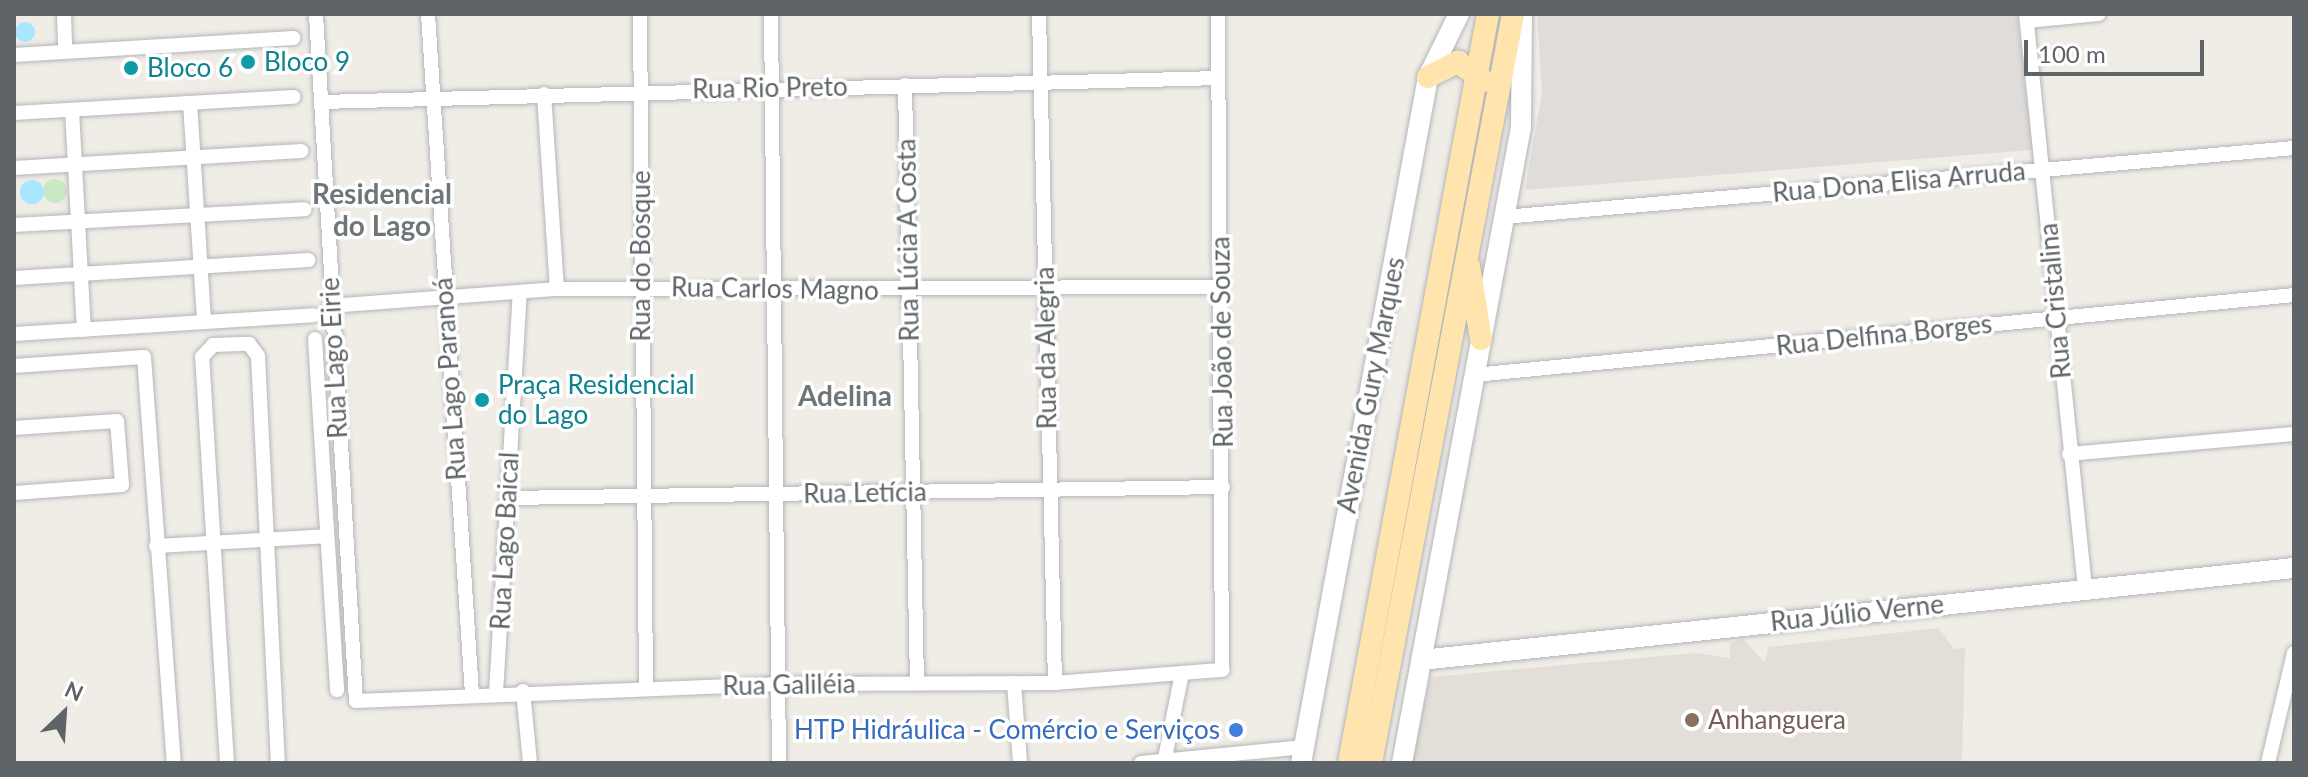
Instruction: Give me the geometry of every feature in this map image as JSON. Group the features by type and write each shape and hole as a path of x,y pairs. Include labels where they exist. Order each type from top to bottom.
{"main road":[{"name":"Avenida Gury Marques","path":"1302,755 1428,77 1459,14"},
{"name":"Avenida Gury Marques","path":"1349,763 1488,14"},
{"path":"1371,763 1513,14"},
{"path":"1402,763 1524,104 1522,14"},
{"path":"1428,77 1448,62 1478,71 1487,93 1483,162"},
{"path":"1467,250 1481,339"},
{"name":"Rua Júlio Verne","path":"1421,660 2294,568"}],"street":[{"path":"64,14 65,51"},
{"name":"Rua Lago Eirie","path":"316,14 330,306 356,701"},
{"name":"Rua Lago Paranoá","path":"428,14 472,695"},
{"name":"Rua do Bosque","path":"640,14 639,288 646,689"},
{"path":"771,14 782,684 779,763"},
{"name":"Rua da Alegria","path":"1039,14 1055,683"},
{"name":"Rua João de Souza","path":"1218,14 1222,670"},
{"path":"2027,18 2099,14"},
{"name":"Rua Cristalina","path":"2027,18 2085,588"},
{"path":"14,55 293,38"},
{"name":"Rua Rio Preto","path":"321,102 641,90 1218,78"},
{"name":"Rua Lúcia A Costa","path":"905,85 917,683"},
{"path":"544,94 557,289"},
{"path":"14,113 294,97"},
{"path":"190,103 204,322"},
{"path":"72,110 84,330"},
{"name":"Rua Dona Elisa Arruda","path":"1504,217 2294,148"},
{"path":"14,168 301,151"},
{"path":"14,225 305,209"},
{"path":"14,278 308,260"},
{"name":"Rua Carlos Magno","path":"330,306 445,300 557,289 775,286 909,292 1221,287"},
{"name":"Rua Lago Baical","path":"496,693 520,294"},
{"name":"Rua Delfina Borges","path":"1474,375 2294,295"},
{"path":"14,334 313,315"},
{"path":"315,339 337,690"},
{"path":"227,763 202,357 213,345 249,344 258,356 278,763"},
{"path":"14,366 144,357 174,763"},
{"path":"14,428 117,421 122,485 14,493"},
{"path":"2069,454 2294,434"},
{"name":"Rua Letícia","path":"507,498 1223,487"},
{"path":"156,546 327,536"},
{"path":"2268,763 2294,653"},
{"name":"Rua Galiléia","path":"356,701 523,691 782,684 1055,683 1222,670"},
{"path":"1165,762 1182,673"},
{"path":"1014,683 1020,763"},
{"path":"523,691 530,763"},
{"path":"1141,763 1302,755"}],"shaded area":[{"path":"1537,14 2017,14 2032,150 1525,190 1542,93"},
{"name":"Anhanguera","path":"1939,628 1954,649 1965,648 1962,763 1411,763 1431,677 1695,653 1730,658 1730,643 1742,638 1765,663 1768,647"}],"green space":[{"path":"55,179 63,183 67,191 63,199 55,203 47,199 43,191 47,183"}],"water":[{"path":"25,22 32,25 35,32 32,39 25,42 18,39 15,32 18,25"},
{"path":"32,180 41,183 44,192 41,201 32,204 23,201 20,192 23,183"}],"place":[{"name":"Bloco 9","path":"248,62"},
{"name":"Bloco 6","path":"131,68"},
{"name":"Praça Residencial do Lago","path":"482,400"},
{"name":"Anhanguera","path":"1692,720"},
{"name":"HTP Hidráulica - Comércio e Serviços","path":"1236,730"}],"district":[{"name":"Residencial do Lago","path":"382,209"},
{"name":"Adelina","path":"845,395"}]}
